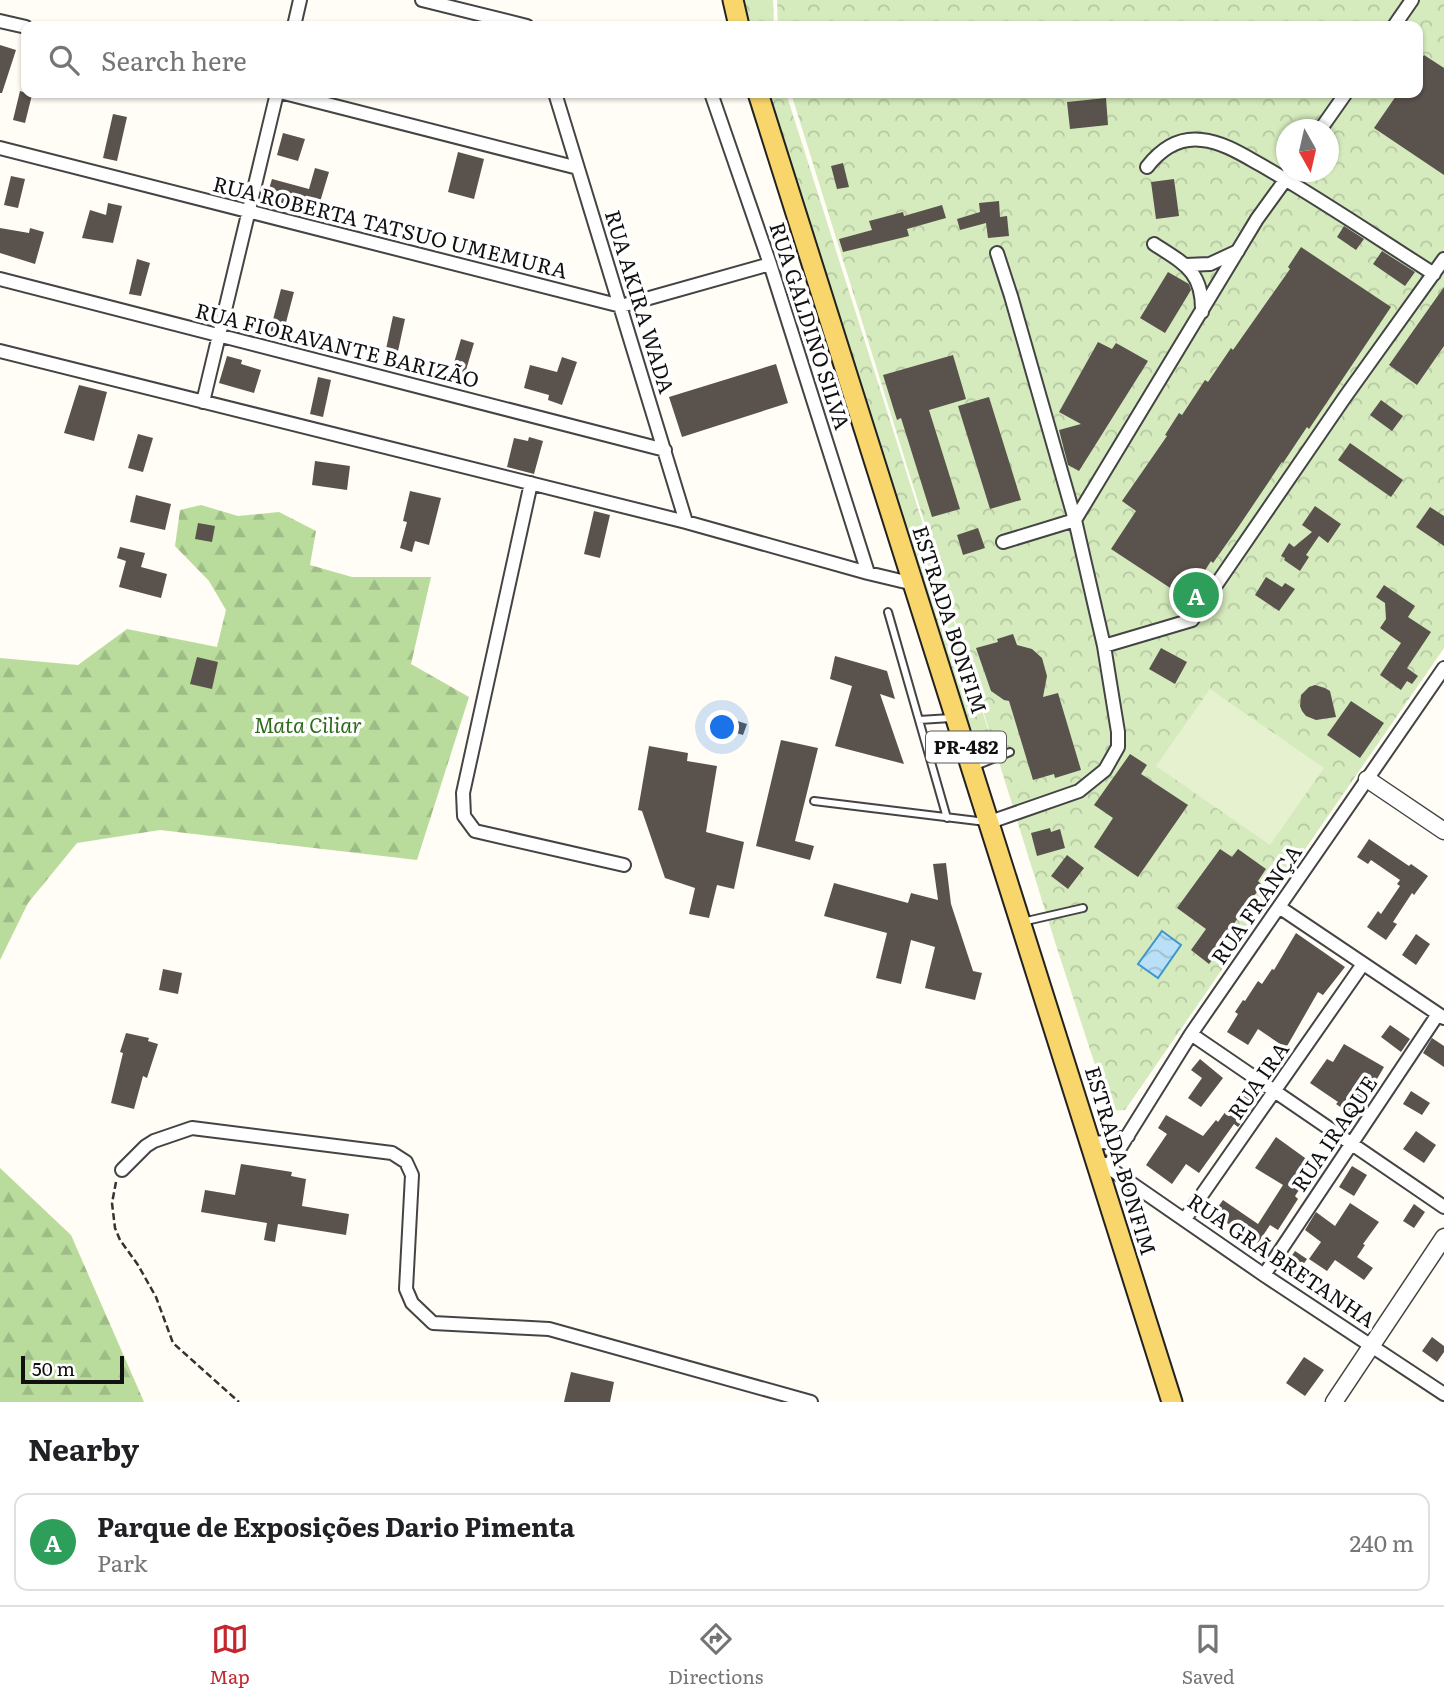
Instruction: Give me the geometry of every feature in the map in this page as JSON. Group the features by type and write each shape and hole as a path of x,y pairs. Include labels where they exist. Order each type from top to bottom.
{"main road":[{"path":"733,0 738,21"},
{"name":"ESTRADA BONFIM","path":"760,98 854,402 1098,1157 1172,1402"}],"street":[{"path":"295,21 300,0"},
{"path":"422,0 507,21"},
{"path":"1397,21 1412,0"},
{"path":"0,20 21,26"},
{"path":"202,402 276,98"},
{"path":"304,98 578,168"},
{"name":"RUA AKIRA WADA","path":"557,98 686,522"},
{"name":"RUA GALDINO SILVA","path":"713,98 770,264 868,573"},
{"path":"1328,119 1342,98"},
{"path":"1147,167 1157,154 1170,146 1185,140 1201,140 1217,143 1276,170"},
{"name":"RUA ROBERTA TATSUO UMEMURA","path":"0,148 621,306"},
{"path":"1003,542 1075,520 1238,251 1283,182"},
{"path":"1298,182 1434,274"},
{"path":"1154,244 1186,265 1198,280 1202,312"},
{"path":"1186,265 1210,264 1238,251"},
{"path":"990,822 1079,791 1099,778 1113,760 1118,747 1104,646 1075,520 997,253"},
{"path":"1104,646 1192,620 1345,397 1444,259"},
{"path":"621,306 770,264"},
{"name":"RUA FIORAVANTE BARIZÃO","path":"0,279 664,450"},
{"path":"0,351 686,522 914,584"},
{"path":"531,483 463,793 464,816 475,831 624,866"},
{"name":"RUA FRANÇA","path":"1098,1157 1128,1136 1191,1034 1444,668"},
{"path":"1367,779 1444,831"},
{"path":"1279,907 1441,1016"},
{"name":"RUA IRA","path":"1185,1219 1363,964"},
{"name":"RUA IRAQUE","path":"1264,1275 1441,1016"},
{"path":"1191,1034 1444,1207"},
{"path":"122,1170 154,1141 192,1128 392,1153 406,1162 412,1175 406,1289 412,1303 433,1323 549,1329 810,1402"},
{"path":"1098,1157 1113,1141 1128,1136"},
{"name":"RUA GRÃ BRETANHA","path":"1098,1157 1264,1275 1444,1394"},
{"path":"1334,1402 1444,1237"}],"lane":[{"path":"888,612 947,818"},
{"path":"919,720 957,718"},
{"path":"972,767 1010,752"},
{"path":"814,801 990,822"},
{"path":"1021,923 1083,908"}],"path":[{"path":"122,1170 115,1184 112,1203 115,1228 120,1240 156,1297 173,1343 239,1402"}],"green space":[{"path":"740,0 773,0 774,21 745,21"},
{"path":"777,0 1444,0 1444,648 1125,1110 1110,1111 793,98 1423,98 1423,21 778,21"},
{"path":"767,98 788,98 994,748 982,753 974,731 969,728"},
{"name":"Mata Ciliar","path":"201,505 238,516 279,512 316,531 310,565 352,577 431,577 411,664 469,697 417,860 160,830 77,843 28,903 0,960 0,658 78,665 127,629 217,647 226,610 209,581 175,546 180,510"},
{"path":"1210,689 1324,768 1270,845 1156,766"},
{"path":"0,1168 71,1235 144,1402 0,1402"}],"water":[{"path":"1162,931 1181,945 1158,978 1138,964"}],"building":[{"path":"0,45 16,50 2,93 0,93"},
{"path":"1423,56 1444,68 1444,175 1374,128 1395,98 1423,98"},
{"path":"20,91 21,98 31,98 25,123 13,120"},
{"path":"1106,98 1108,125 1070,129 1067,102"},
{"path":"113,114 127,117 117,161 103,158"},
{"path":"283,133 305,139 298,161 277,155"},
{"path":"458,152 484,159 474,199 448,192"},
{"path":"843,163 849,187 837,189 831,166"},
{"path":"315,168 329,172 317,212 266,199 272,179 309,189"},
{"path":"11,176 25,179 18,208 4,205"},
{"path":"1174,179 1179,216 1156,219 1151,182"},
{"path":"999,201 1000,217 1007,216 1009,236 988,238 986,223 960,230 957,219 980,212 979,203"},
{"path":"108,203 122,206 113,243 82,238 90,210 106,215"},
{"path":"942,205 946,218 907,229 909,236 843,252 839,239 872,230 869,221 903,212 904,216"},
{"path":"1344,226 1364,239 1356,250 1337,237"},
{"path":"0,228 29,233 30,228 44,232 35,264 0,253"},
{"path":"1301,247 1391,307 1309,429 1307,427 1187,599 1111,549 1136,511 1122,501 1167,436 1165,435 1179,413 1182,415 1205,380 1208,382 1231,348 1233,350 1290,269 1288,267"},
{"path":"1382,251 1415,272 1405,286 1373,264"},
{"path":"137,259 150,263 141,296 129,294"},
{"path":"1168,272 1189,284 1191,290 1165,333 1140,318"},
{"path":"1444,287 1444,346 1417,385 1389,365"},
{"path":"281,289 294,292 283,334 270,331"},
{"path":"393,316 405,319 398,351 386,349"},
{"path":"461,339 474,343 464,377 451,373"},
{"path":"1098,342 1112,349 1116,343 1148,361 1079,471 1068,465 1059,430 1081,424 1059,412"},
{"path":"953,355 966,399 929,410 960,509 932,517 901,418 897,420 883,375"},
{"path":"227,356 261,370 254,393 219,383"},
{"path":"562,357 577,362 562,405 548,400 549,395 524,388 530,365 557,372"},
{"path":"776,364 788,403 682,437 669,397"},
{"path":"318,377 331,380 323,417 310,414"},
{"path":"79,385 107,392 94,441 64,433"},
{"path":"989,397 1021,500 990,509 958,406"},
{"path":"1381,400 1403,416 1392,431 1370,415"},
{"path":"138,434 153,438 143,472 128,468"},
{"path":"529,437 543,441 534,474 507,467 514,438 528,441"},
{"path":"1350,443 1403,480 1391,497 1338,460"},
{"path":"315,461 350,466 347,490 312,485"},
{"path":"410,491 441,498 429,545 415,541 412,552 400,548 407,522 403,521"},
{"path":"136,495 171,504 165,530 130,522"},
{"path":"1315,506 1341,524 1328,543 1319,536 1306,555 1309,557 1300,571 1281,556 1289,543 1294,547 1312,532 1302,525"},
{"path":"1430,507 1444,516 1444,546 1416,527"},
{"path":"594,511 610,515 600,558 584,554"},
{"path":"198,523 215,526 212,542 195,539"},
{"path":"978,528 985,548 963,555 957,535"},
{"path":"120,547 145,553 141,567 167,574 161,598 119,587 126,561 117,558"},
{"path":"1266,577 1282,587 1285,583 1295,589 1279,611 1255,595"},
{"path":"1384,585 1415,606 1408,617 1431,632 1407,668 1418,676 1412,684 1407,681 1401,690 1380,675 1401,643 1380,628 1386,619 1385,603 1376,597"},
{"path":"1013,634 1017,645 1032,649 1042,658 1047,676 1043,697 1058,693 1081,770 1055,778 1054,774 1033,780 1009,701 991,691 976,648 998,642 997,639"},
{"path":"1161,648 1187,662 1175,684 1149,669"},
{"path":"835,656 887,671 895,699 880,694 904,764 835,746 852,686 830,679"},
{"path":"197,657 218,662 212,689 190,684"},
{"path":"1315,685 1330,691 1336,717 1316,720 1302,711 1301,695"},
{"path":"1351,701 1384,723 1360,758 1327,735"},
{"path":"721,716 747,724 743,735 733,732 730,741 715,737"},
{"path":"781,740 818,748 795,841 814,846 810,860 756,846"},
{"path":"649,746 688,753 687,761 717,766 706,832 744,842 734,889 717,885 709,918 689,914 695,888 665,878 642,811 638,810"},
{"path":"1130,754 1147,765 1141,774 1188,805 1138,877 1094,847 1113,818 1094,805"},
{"path":"1050,828 1051,832 1060,829 1065,848 1037,856 1031,833"},
{"path":"1369,839 1428,876 1414,895 1412,893 1393,922 1397,924 1386,940 1367,927 1378,911 1381,914 1400,886 1397,884 1400,880 1371,860 1368,864 1357,857"},
{"path":"1220,849 1232,857 1238,849 1266,869 1258,881 1262,885 1222,940 1225,943 1209,964 1191,950 1206,929 1177,908"},
{"path":"1067,855 1084,868 1068,889 1051,876"},
{"path":"946,863 951,904 973,971 982,973 975,1000 925,988 935,947 911,940 901,984 876,978 887,933 824,916 834,883 908,903 911,893 938,900 933,864"},
{"path":"1296,933 1345,967 1323,995 1318,992 1286,1048 1258,1029 1248,1045 1227,1032 1238,1014 1235,1012 1258,981 1262,984 1272,969 1274,970"},
{"path":"1416,934 1430,944 1416,965 1402,955"},
{"path":"163,969 182,973 178,994 159,990"},
{"path":"1390,1025 1410,1039 1401,1052 1381,1037"},
{"path":"126,1033 149,1038 148,1041 158,1044 147,1078 143,1076 134,1109 111,1103"},
{"path":"1432,1038 1444,1046 1444,1067 1423,1053"},
{"path":"1344,1044 1384,1067 1363,1103 1366,1106 1358,1119 1310,1083 1327,1059 1333,1062"},
{"path":"1200,1059 1223,1078 1201,1107 1188,1098 1202,1078 1191,1070"},
{"path":"1244,1086 1255,1094 1243,1110 1248,1114 1238,1127 1234,1124 1199,1173 1186,1164 1172,1184 1146,1165 1167,1134 1158,1128 1166,1115 1203,1136 1216,1120 1218,1122"},
{"path":"1411,1091 1430,1103 1422,1115 1403,1104"},
{"path":"1416,1131 1436,1145 1424,1163 1403,1149"},
{"path":"1276,1137 1312,1163 1301,1179 1305,1181 1295,1196 1298,1199 1278,1230 1270,1225 1258,1243 1213,1214 1223,1200 1258,1224 1283,1185 1255,1168"},
{"path":"241,1164 292,1172 291,1176 306,1179 302,1206 349,1214 346,1235 278,1224 275,1242 264,1240 267,1223 201,1212 205,1190 235,1195"},
{"path":"1352,1166 1367,1175 1354,1196 1339,1187"},
{"path":"1350,1203 1379,1222 1357,1257 1373,1268 1364,1280 1335,1260 1327,1271 1309,1259 1321,1242 1305,1230 1316,1212 1335,1226"},
{"path":"1414,1204 1425,1212 1414,1228 1403,1221"},
{"path":"1295,1251 1307,1259 1296,1275 1284,1267"},
{"path":"1432,1337 1444,1346 1444,1352 1437,1362 1422,1351"},
{"path":"1304,1357 1324,1370 1305,1396 1286,1383"},
{"path":"571,1372 614,1382 610,1402 564,1402"}],"place":[{"name":"Parque de Exposições Dario Pimenta","path":"1196,595"}]}
